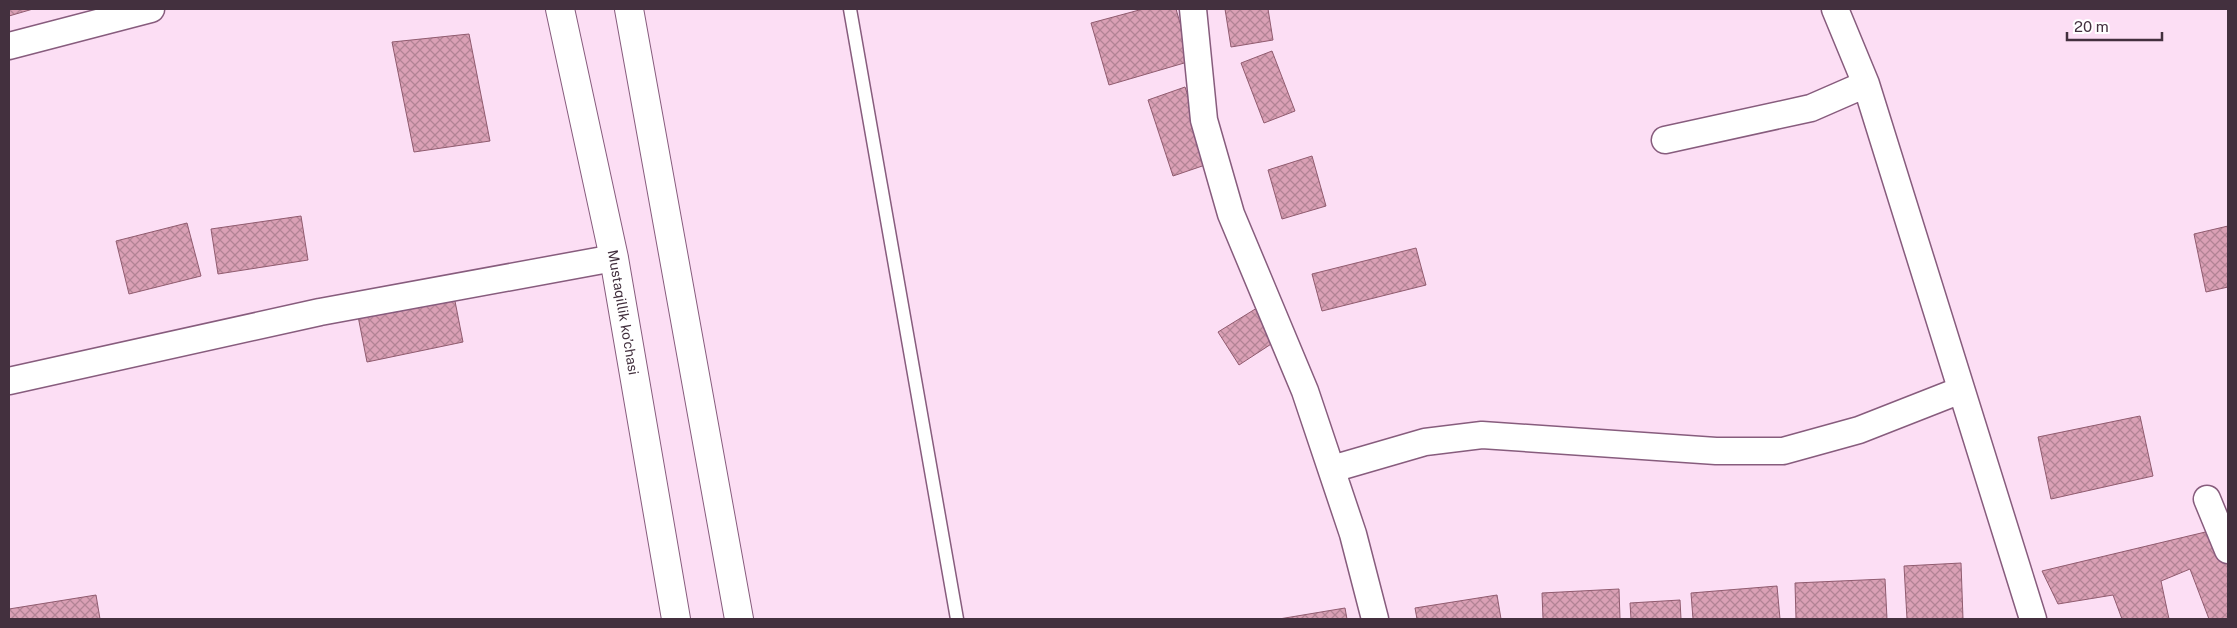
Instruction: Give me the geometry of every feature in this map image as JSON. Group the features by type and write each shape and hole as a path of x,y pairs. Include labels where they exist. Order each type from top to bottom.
{"main road":[{"name":"Mustaqillik ko’chasi","path":"560,9 614,258 676,619"},
{"path":"629,9 739,619"}],"street":[{"path":"9,46 151,9"},
{"path":"1193,9 1204,120 1232,214 1305,391 1353,534 1375,619"},
{"path":"1835,9 1866,84 2033,619"},
{"path":"1665,140 1812,108 1866,84"},
{"path":"9,381 320,312 614,258"},
{"path":"1332,469 1425,442 1482,435 1716,451 1783,451 1859,430 1962,390"},
{"path":"2207,499 2228,550"}],"lane":[{"path":"850,9 957,619"}],"building":[{"path":"9,9 33,9 9,16"},
{"path":"1143,9 1176,9 1191,61 1109,85 1091,23"},
{"path":"1225,9 1268,9 1273,40 1231,47"},
{"path":"469,34 490,141 414,152 392,42"},
{"path":"1272,51 1295,111 1264,123 1241,63"},
{"path":"1185,87 1211,163 1173,176 1148,100"},
{"path":"1312,156 1326,206 1282,219 1268,170"},
{"path":"301,216 308,260 218,274 211,229"},
{"path":"187,223 201,276 129,294 116,241"},
{"path":"2228,226 2228,287 2206,292 2194,234"},
{"path":"1416,248 1426,285 1322,311 1312,274"},
{"path":"453,291 463,342 367,362 357,311"},
{"path":"1265,303 1285,335 1239,365 1218,332"},
{"path":"2140,416 2153,476 2051,499 2038,437"},
{"path":"2218,529 2228,558 2228,619 2209,619 2190,569 2161,581 2169,619 2122,619 2113,595 2058,604 2042,571"},
{"path":"1961,563 1963,619 1907,619 1904,566"},
{"path":"1885,579 1887,619 1796,619 1795,583"},
{"path":"1777,586 1780,619 1693,619 1691,593"},
{"path":"1619,589 1620,619 1543,619 1542,593"},
{"path":"96,595 100,619 9,619 9,609"},
{"path":"1497,595 1501,619 1417,619 1415,608"},
{"path":"1680,600 1681,619 1631,619 1630,603"},
{"path":"1345,608 1347,619 1279,619"}]}
